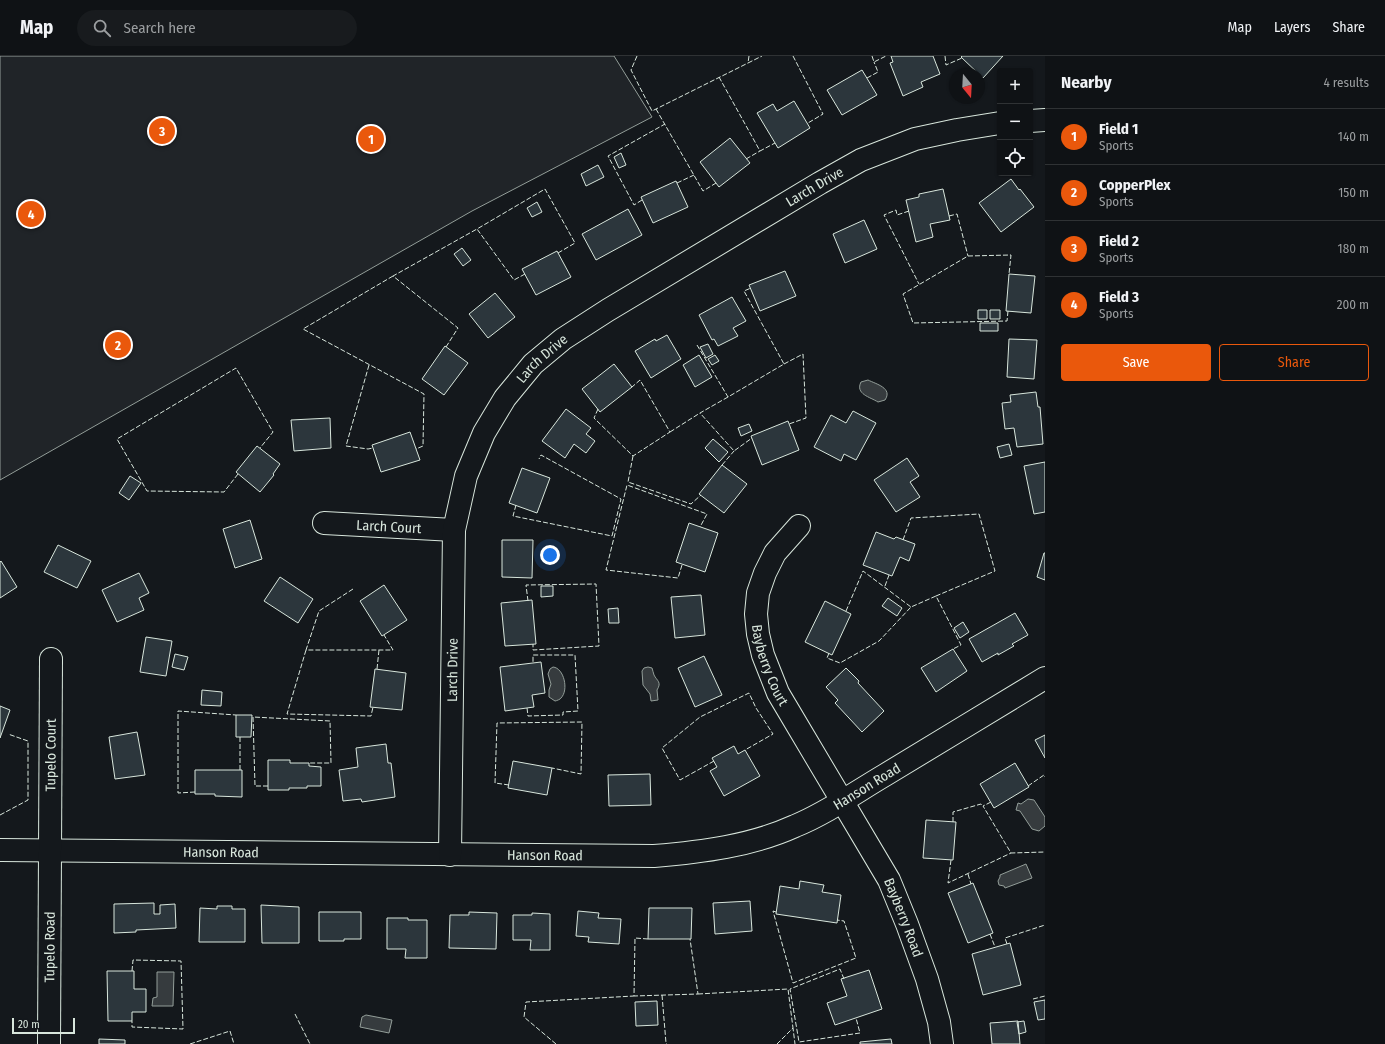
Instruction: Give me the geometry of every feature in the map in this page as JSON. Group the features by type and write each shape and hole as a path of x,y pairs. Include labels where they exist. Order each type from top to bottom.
{"street":[{"path":"1033,120 1045,120"},
{"name":"Larch Drive","path":"450,855 454,530 466,476 484,433 505,398 533,364 563,339 608,310 861,160 915,139 997,123"},
{"name":"Larch Court","path":"324,522 454,530"},
{"name":"Bayberry Court","path":"799,526 775,553 765,573 758,592 756,614 758,634 763,655 778,693 842,801"},
{"name":"Tupelo Court","path":"50,850 51,659"},
{"name":"Hanson Road","path":"0,850 654,856 698,852 733,846 763,838 796,826 842,801 1045,678"},
{"name":"Bayberry Road","path":"842,801 889,880 927,979 939,1022 942,1044"},
{"name":"Tupelo Road","path":"49,1044 50,850"}],"shaded area":[{"path":"0,56 614,56 652,117 472,211 0,480"},
{"path":"868,380 885,389 887,396 885,400 878,402 864,395 860,389 861,382"},
{"path":"553,667 560,671 565,685 565,690 560,699 555,701 549,697 551,684 548,674 550,669"},
{"path":"644,668 652,668 659,683 657,690 658,700 651,701 650,694 643,685 642,671"},
{"path":"1028,799 1034,800 1045,817 1045,826 1039,831 1032,829 1020,811 1016,810 1018,803 1021,804"},
{"path":"1026,864 1032,878 1005,888 1004,886 999,885 998,881 1000,875"},
{"path":"157,972 174,972 173,1006 152,1006 153,998 157,997"},
{"path":"366,1015 392,1020 389,1033 360,1027 362,1017"}],"building":[{"path":"891,56 933,56 940,74 921,82 923,87 903,96 890,63 893,62"},
{"path":"1003,56 985,76 985,68 973,68 961,57"},
{"path":"862,70 877,95 842,115 827,90"},
{"path":"794,101 810,128 778,148 757,113 773,104 777,111"},
{"path":"730,138 750,163 719,187 700,162"},
{"path":"621,153 626,165 619,168 614,157"},
{"path":"598,165 604,177 586,186 581,174"},
{"path":"1011,179 1034,207 1001,232 979,203"},
{"path":"676,181 688,207 653,223 641,197"},
{"path":"943,189 950,220 930,224 933,237 916,242 906,200 919,197 919,194"},
{"path":"537,202 542,212 532,217 527,208"},
{"path":"628,209 642,235 596,260 582,234"},
{"path":"864,220 877,249 845,263 833,234"},
{"path":"462,248 471,260 463,266 454,254"},
{"path":"557,251 571,277 536,295 522,269"},
{"path":"785,271 796,296 760,311 749,285"},
{"path":"1009,274 1035,276 1031,313 1006,311"},
{"path":"495,293 515,317 488,338 469,314"},
{"path":"732,297 746,321 733,328 738,336 718,346 714,339 712,340 699,315"},
{"path":"978,310 987,310 987,319 978,319"},
{"path":"990,310 1000,310 1000,319 990,319"},
{"path":"980,323 998,323 998,331 980,331"},
{"path":"667,335 681,359 651,378 635,351 655,339 656,341"},
{"path":"1009,339 1037,340 1034,379 1007,377"},
{"path":"708,344 713,354 706,358 700,347"},
{"path":"445,346 468,363 444,395 422,379"},
{"path":"699,355 712,377 695,387 683,365"},
{"path":"715,355 719,361 712,365 708,359"},
{"path":"614,364 632,387 600,412 582,389"},
{"path":"1036,392 1038,407 1040,407 1043,444 1017,447 1014,428 1005,429 1002,403 1011,402 1010,395"},
{"path":"566,409 591,428 586,434 595,441 586,453 574,444 565,458 542,441"},
{"path":"853,411 876,423 856,460 844,454 841,461 814,447 831,415 846,423"},
{"path":"330,418 331,448 294,451 291,420"},
{"path":"788,421 799,450 762,465 751,436"},
{"path":"749,424 752,431 741,436 738,428"},
{"path":"410,432 420,460 381,472 372,445"},
{"path":"713,439 728,452 719,462 705,448"},
{"path":"1009,444 1012,455 1000,458 997,447"},
{"path":"257,446 280,464 273,474 274,475 260,492 236,472"},
{"path":"907,458 919,476 910,482 920,497 896,512 874,480"},
{"path":"1045,462 1045,512 1034,514 1024,466"},
{"path":"722,465 747,484 724,513 699,494"},
{"path":"522,468 550,478 537,513 509,503"},
{"path":"130,476 141,483 129,500 119,493"},
{"path":"250,520 262,559 235,568 223,529"},
{"path":"689,523 718,533 705,572 676,562"},
{"path":"876,532 894,539 896,537 915,544 909,561 900,557 892,576 863,565"},
{"path":"502,540 533,540 532,578 502,577"},
{"path":"58,545 91,561 77,588 44,572"},
{"path":"1045,553 1045,580 1037,577"},
{"path":"1,561 17,587 0,598 0,562"},
{"path":"139,573 149,593 139,598 144,610 117,622 102,590"},
{"path":"280,577 313,599 298,623 264,601"},
{"path":"384,585 407,620 382,636 360,601"},
{"path":"541,586 553,586 553,596 541,597"},
{"path":"701,595 705,635 675,638 671,597"},
{"path":"888,598 902,608 897,616 882,606"},
{"path":"532,600 536,644 505,646 501,603"},
{"path":"825,601 851,614 832,655 805,642"},
{"path":"618,608 619,623 609,623 608,609"},
{"path":"1015,613 1028,635 1012,644 1014,646 982,662 969,639"},
{"path":"963,622 969,632 960,638 954,628"},
{"path":"146,637 172,641 166,676 140,672"},
{"path":"953,649 967,671 936,692 921,668"},
{"path":"175,654 188,657 184,670 172,667"},
{"path":"704,656 722,695 695,707 678,668"},
{"path":"541,662 545,693 532,695 534,707 505,711 500,667"},
{"path":"846,668 884,711 862,732 835,703 838,700 826,687"},
{"path":"375,669 406,673 402,710 370,707"},
{"path":"202,690 222,692 221,706 201,705"},
{"path":"0,706 10,710 0,738"},
{"path":"236,715 252,715 251,737 236,737"},
{"path":"137,732 145,775 115,779 109,737"},
{"path":"1045,735 1045,758 1035,740"},
{"path":"386,744 388,763 391,763 395,797 362,802 361,799 343,801 339,770 358,767 356,748"},
{"path":"734,746 738,754 745,750 760,776 724,796 710,771 717,767 712,758"},
{"path":"268,760 290,760 290,763 309,763 309,766 321,767 321,786 289,788 289,790 268,790"},
{"path":"513,761 552,768 547,795 508,788"},
{"path":"1015,763 1029,787 994,808 980,784"},
{"path":"195,770 242,770 242,797 215,796 215,794 195,794"},
{"path":"650,774 651,805 609,806 608,775"},
{"path":"926,820 956,822 953,860 923,858"},
{"path":"800,881 824,885 822,892 841,895 837,923 776,914 780,886 799,889"},
{"path":"973,883 993,933 968,943 948,893"},
{"path":"750,901 752,931 715,934 713,903"},
{"path":"154,903 154,914 160,914 160,905 175,904 176,928 136,930 136,932 114,933 114,904"},
{"path":"261,905 299,907 299,943 262,943"},
{"path":"217,906 232,906 232,909 245,909 245,942 199,942 200,908 217,909"},
{"path":"649,908 692,908 691,939 648,939"},
{"path":"578,911 599,913 598,918 621,919 619,944 588,942 589,937 576,936"},
{"path":"319,912 361,912 361,939 319,941"},
{"path":"469,912 497,913 496,949 449,948 450,915 469,915"},
{"path":"532,913 550,914 550,950 530,950 531,940 513,940 513,915 532,915"},
{"path":"387,918 427,920 427,958 405,958 406,949 387,949"},
{"path":"1010,943 1021,985 983,995 972,954"},
{"path":"869,970 882,1009 835,1025 827,1003 847,996 841,979"},
{"path":"107,971 134,971 134,989 146,989 146,1012 132,1012 132,1021 108,1021"},
{"path":"1045,1000 1045,1019 1038,1020 1034,1002"},
{"path":"657,1001 658,1025 636,1026 635,1002"},
{"path":"1018,1021 1020,1044 992,1044 990,1023"},
{"path":"1024,1021 1026,1032 1019,1034 1017,1022"},
{"path":"99,1039 125,1040 125,1044 99,1044"},
{"path":"891,1039 892,1044 860,1044 860,1042"}],"fence":[{"path":"637,56 631,70 652,111 748,63"},
{"path":"749,56 748,63 762,56"},
{"path":"793,56 823,114 808,123"},
{"path":"872,56 874,62 886,56"},
{"path":"945,56 946,65 962,58"},
{"path":"867,78 878,72 874,62"},
{"path":"719,77 760,151 775,143"},
{"path":"656,109 703,191 716,183"},
{"path":"642,200 634,205 608,156 665,124"},
{"path":"746,159 760,151"},
{"path":"677,183 694,175"},
{"path":"525,274 514,280 477,229 545,189 575,243 558,253"},
{"path":"909,211 897,215 896,210 884,215 919,284"},
{"path":"949,216 957,214 968,256"},
{"path":"446,347 458,328 393,276 477,229"},
{"path":"1008,311 1007,321 913,323 903,294 968,256 1011,255 1009,274"},
{"path":"393,276 303,329 424,394 423,446 416,449"},
{"path":"697,345 728,397 784,364 744,291 751,288"},
{"path":"784,364 803,354 806,418 789,424"},
{"path":"369,365 346,446 368,449 373,448"},
{"path":"238,474 224,492 147,491 117,439 236,368 273,432 260,448"},
{"path":"598,409 594,418 633,456 670,432 640,380 632,387"},
{"path":"728,397 700,413 734,451 752,438"},
{"path":"670,432 700,413"},
{"path":"722,465 734,451"},
{"path":"516,505 513,516 612,536 621,499 541,455 539,459"},
{"path":"633,456 628,482 691,504 701,495"},
{"path":"682,565 678,578 606,570 627,485 707,514 700,527"},
{"path":"903,540 911,518 979,514 995,571 936,596"},
{"path":"846,611 863,571 911,607"},
{"path":"885,586 889,575"},
{"path":"528,601 526,585 596,584 599,646 533,650 533,644"},
{"path":"353,589 319,611 306,650 393,650 384,635"},
{"path":"829,653 827,658 840,663 879,641 911,607 936,596 961,645 953,649"},
{"path":"306,650 287,714 371,716 373,707"},
{"path":"377,669 379,650"},
{"path":"527,708 528,716 563,715 563,712 578,711 575,655 533,655 533,663"},
{"path":"714,761 680,780 662,748 700,717 749,693 756,708 773,734 745,750"},
{"path":"195,792 178,793 178,711 236,715"},
{"path":"268,786 255,786 253,717 330,721 331,763 309,763"},
{"path":"509,785 495,783 497,723 582,722 581,774 552,768"},
{"path":"0,815 28,800 28,741 8,734"},
{"path":"240,737 240,770"},
{"path":"1028,786 1044,775 1045,777"},
{"path":"991,802 983,806 1011,853 1045,852"},
{"path":"953,822 953,812 981,804 983,806"},
{"path":"951,860 948,883 1011,853"},
{"path":"968,874 971,884"},
{"path":"776,912 773,911 793,983 856,958 844,921 837,920"},
{"path":"1007,944 1005,938 1045,925"},
{"path":"990,934 995,947"},
{"path":"648,939 635,938 634,996 698,994 690,939"},
{"path":"132,971 133,960 181,961 183,1029 132,1027 132,1021"},
{"path":"844,979 840,969 790,989 799,1042 860,1033 856,1018"},
{"path":"698,994 788,989 793,1028"},
{"path":"662,995 667,1044"},
{"path":"556,1044 524,1017 526,1002 634,996"},
{"path":"1033,999 1045,996"},
{"path":"295,1014 310,1044"},
{"path":"777,1044 793,1028 795,1044"},
{"path":"190,1044 230,1031 234,1044"}],"place":[{"name":"Field 2","path":"162,131"},
{"name":"Field 1","path":"371,139"},
{"name":"Field 3","path":"31,214"},
{"name":"CopperPlex","path":"118,345"}]}
